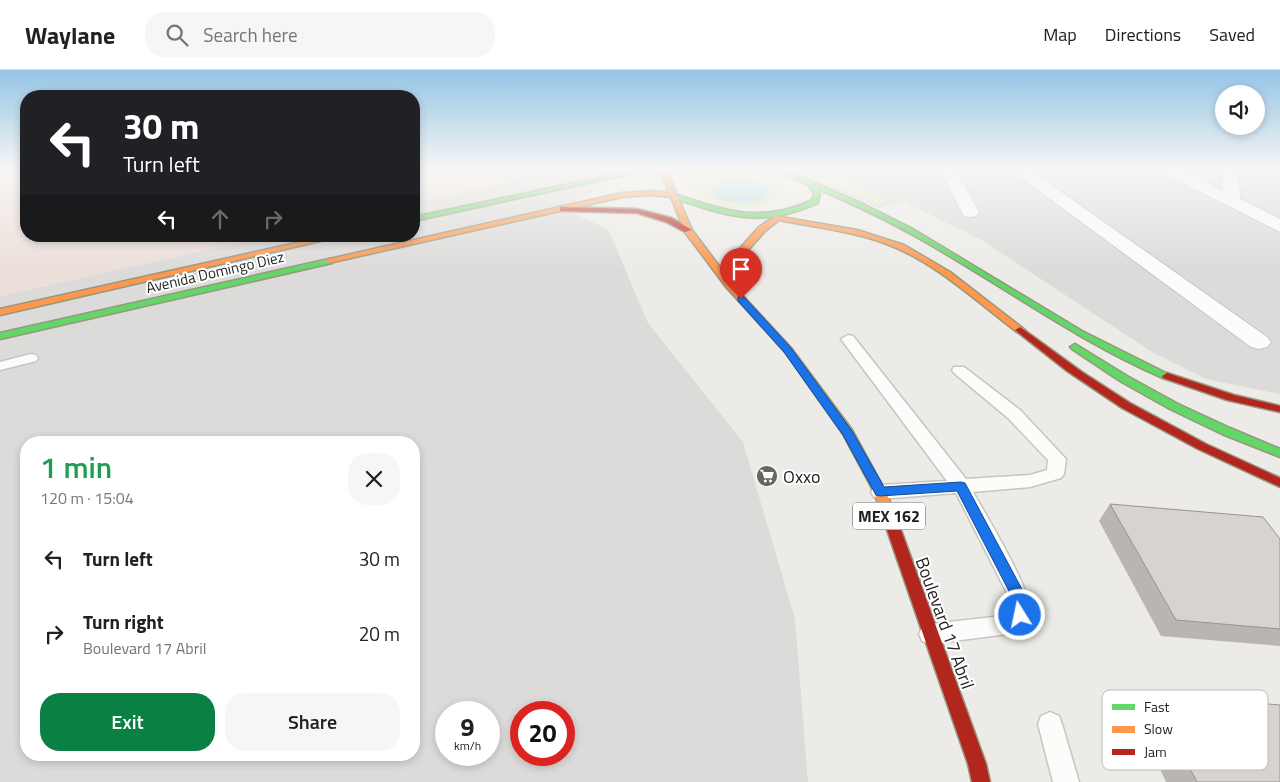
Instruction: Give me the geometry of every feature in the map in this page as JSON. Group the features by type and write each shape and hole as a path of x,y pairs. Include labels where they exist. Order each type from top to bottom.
{"main road":[{"path":"420,218 487,203"},
{"name":"Avenida Domingo Diez","path":"420,240 587,203"},
{"name":"Boulevard 17 Abril","path":"677,203 688,230 730,286 788,350 848,433 880,492 978,764 981,782"},
{"name":"Avenida Domingo Diez","path":"697,203 723,212 778,218 856,233 900,246 930,263 1079,375 1151,419 1225,458 1280,483"},
{"path":"730,286 738,256 762,229 778,218 812,203"},
{"path":"857,203 919,234 1089,340 1170,378 1258,406 1280,409"},
{"path":"563,209 637,211 669,220 688,230"},
{"path":"441,213 454,227 455,232"},
{"name":"Avenida Domingo Diez","path":"0,312 311,242"},
{"name":"Avenida Domingo Diez","path":"0,336 411,242"},
{"path":"1015,293 1062,337 1100,366 1161,400 1242,438 1280,453"}],"street":[{"path":"965,203 970,212"},
{"path":"1065,203 1259,342"},
{"path":"1234,203 1280,226"}],"lane":[{"path":"848,339 961,486 1017,593 1020,615 1008,624 930,634"},
{"path":"0,366 31,358"},
{"path":"880,492 1030,481 1055,474 1057,460 1014,414 959,370"},
{"path":"1050,724 1066,782"}],"shaded area":[{"path":"0,203 20,203 20,242 241,242 0,296"},
{"path":"420,203 573,203 563,209 608,229 648,323 743,442 795,619 808,782 0,782 0,296 241,242 420,242"},
{"path":"868,203 896,203 880,208"},
{"path":"908,203 1280,203 1280,394 1206,379 1152,352 980,239"}],"green space":[{"path":"714,203 765,203 745,208"}],"building":[{"path":"1110,504 1263,517 1280,539 1280,629 1176,620"},
{"path":"1268,704 1280,705 1280,782 1197,782 1191,770 1268,770"}],"traffic: fast":[{"path":"420,218 488,203"},
{"path":"698,203 727,212 762,216 797,210 811,203"},
{"path":"856,203 909,229 1107,349 1167,376"},
{"path":"0,336 329,261"},
{"path":"1075,347 1124,379 1174,406 1226,431 1280,453"}],"traffic: slow":[{"path":"420,241 585,203"},
{"path":"677,203 688,230 730,286 788,350 848,433 880,492 894,530"},
{"path":"730,286 738,256 762,229 778,218"},
{"path":"778,218 857,233 888,241 901,247 947,274 1020,330"},
{"path":"0,312 311,242"},
{"path":"329,261 413,242"}],"traffic: jam":[{"path":"563,209 637,211 669,220 688,230"},
{"path":"1020,330 1078,374 1151,420 1280,483"},
{"path":"1167,376 1231,398 1280,409"},
{"path":"894,530 977,764 981,782"}],"place":[{"name":"Oxxo","path":"767,476"}],"route":[{"path":"741,299 788,350 848,433 880,492 961,486 1017,593 1020,615"}]}
